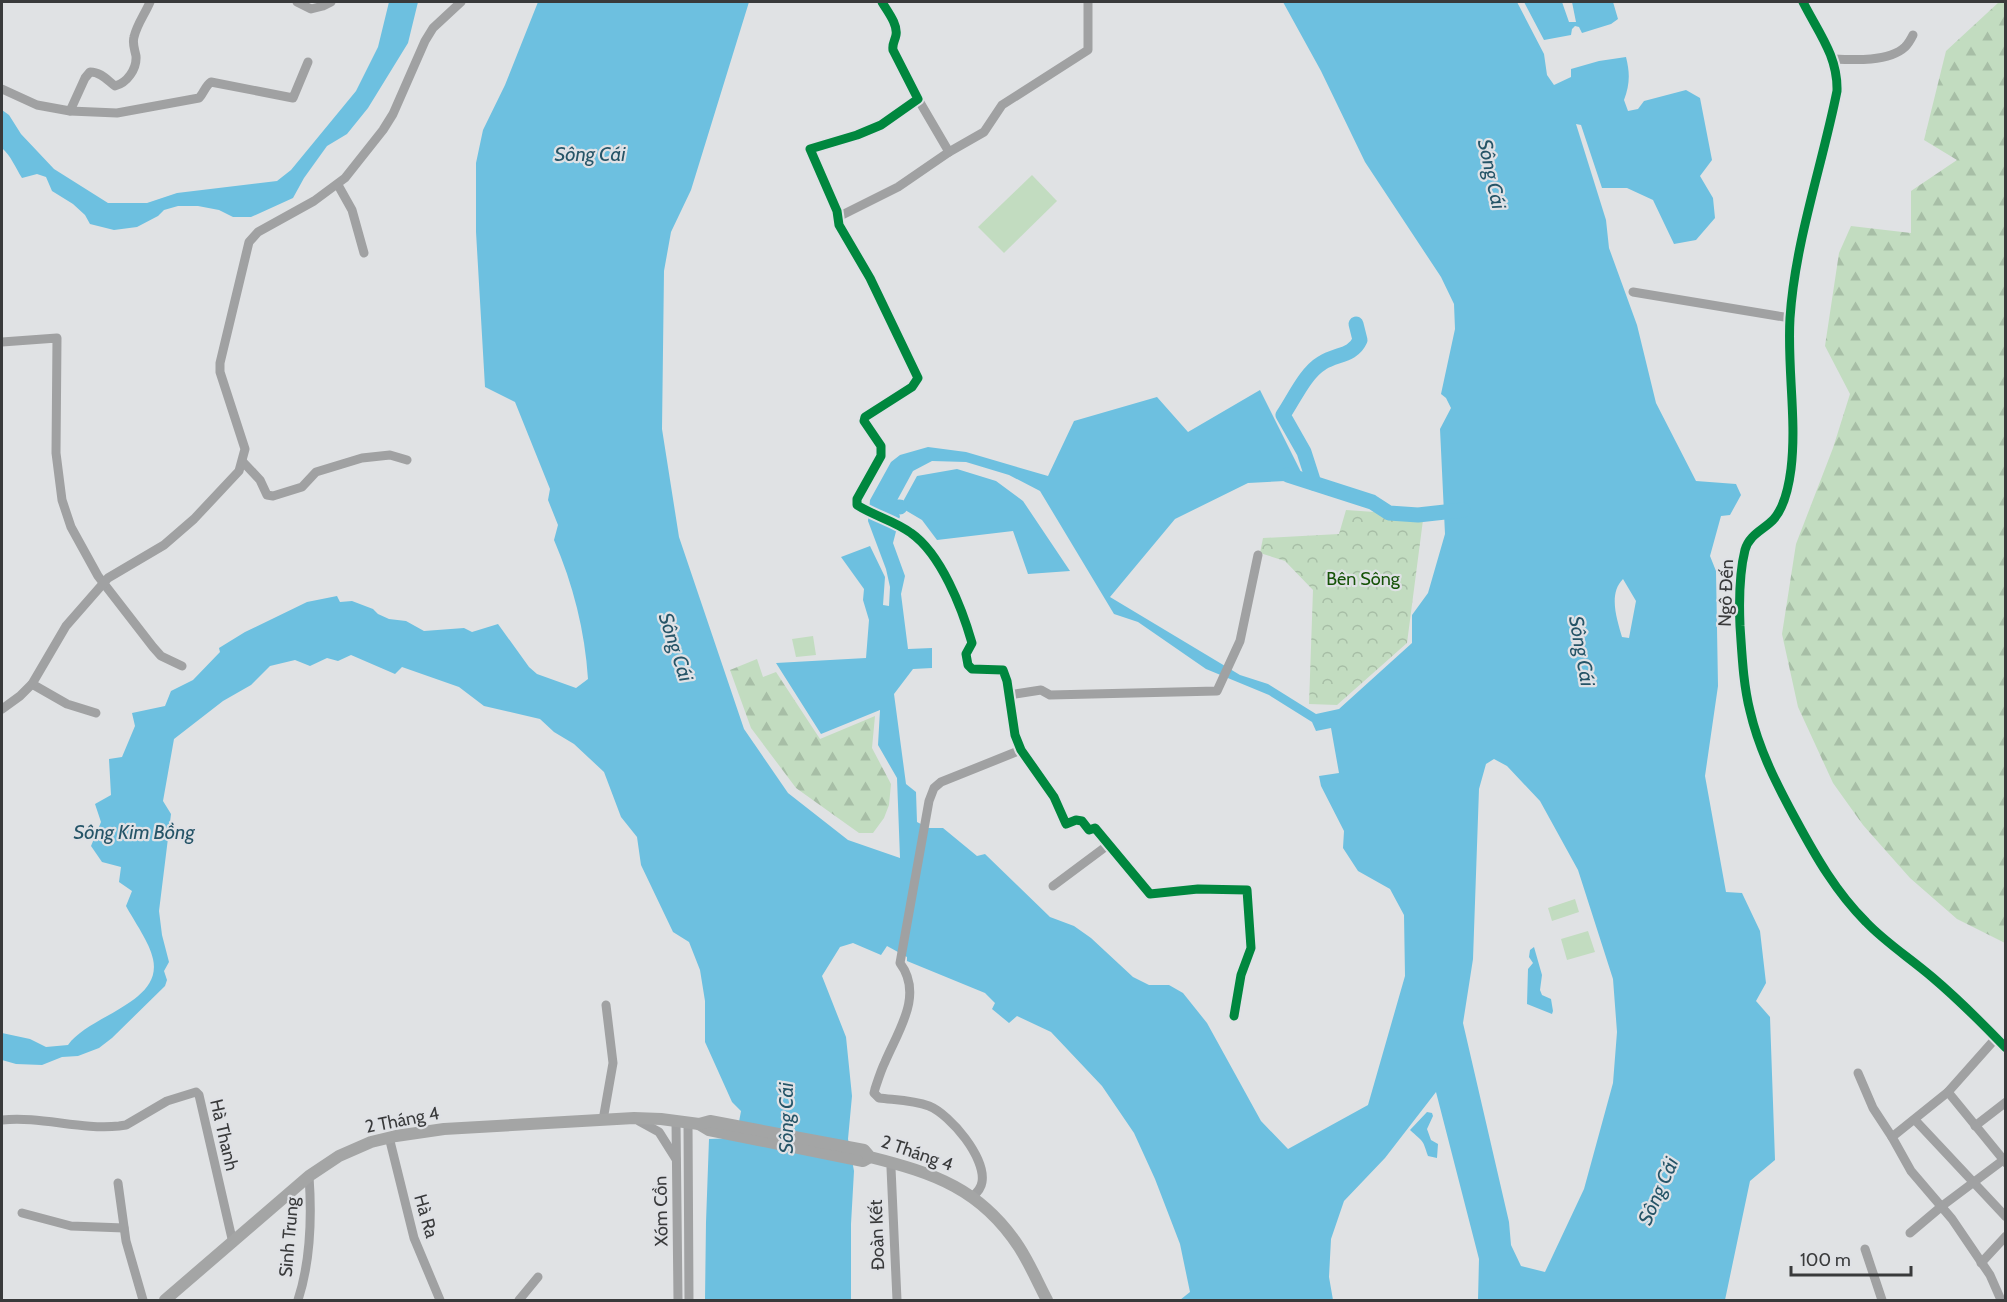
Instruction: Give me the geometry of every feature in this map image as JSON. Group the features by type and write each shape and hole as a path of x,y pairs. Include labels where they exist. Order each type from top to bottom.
{"main road":[{"name":"2 Tháng 4","path":"165,1300 309,1176 350,1150 389,1137 444,1129 634,1118 688,1123 710,1121 867,1154 933,1175 959,1187 991,1214 1020,1248 1047,1300"}],"street":[{"path":"70,111 90,72 96,72 115,86 121,85 133,71 136,55 132,41 150,2"},
{"path":"297,2 310,9 331,2"},
{"path":"2,709 32,684 58,636 103,583 115,573 164,545 234,478 243,462 245,450 220,372 220,363 249,242 258,232 314,201 345,178 384,130 433,28 461,2"},
{"path":"882,2 895,26 893,50 949,152"},
{"path":"838,217 898,187 949,152 984,132 1002,105 1088,50 1088,2"},
{"name":"Ngô Đến","path":"1803,2 1833,59 1837,92 1806,219 1790,318 1791,470 1778,514 1751,537 1745,549 1740,592 1742,661 1749,709 1756,735 1782,796 1810,848 1832,882 1849,904 1891,945 1930,975 2006,1048"},
{"path":"1833,59 1871,59 1897,52 1906,47 1913,35"},
{"path":"2,89 37,105 70,111 117,113 200,98 211,82 293,98 308,63"},
{"path":"918,99 881,125 857,135 810,148 838,217 839,225 870,278 918,378 912,387 865,417 864,421 881,446 881,456 857,499 857,504 904,528 927,549 957,596 972,643 966,654 969,667 1003,670 1015,735 1021,750 1054,797 1066,824 1076,820 1082,821 1089,830 1095,828 1150,894 1198,889 1247,890 1251,948 1241,975 1234,1016"},
{"path":"338,185 352,210 364,253"},
{"path":"1633,292 1790,318"},
{"path":"2,342 57,338 56,453 58,481 71,526 103,583 153,647 161,656 182,666"},
{"path":"243,462 260,480 267,495 273,496 302,487 316,472 362,458 390,455 407,460"},
{"path":"1009,695 1041,690 1050,695 1216,692 1230,666 1245,621 1258,555"},
{"path":"32,684 67,704 96,713"},
{"path":"972,1197 980,1189 982,1183 981,1170 963,1136 949,1118 930,1106 879,1098 874,1093 908,1008 910,992 907,973 900,963 925,814 934,788 941,782 1021,750"},
{"path":"1053,886 1108,845"},
{"path":"603,1120 613,1063 606,1005"},
{"path":"1892,1137 1948,1092 1996,1038"},
{"path":"1858,1073 1874,1108 1911,1171 1942,1206 1990,1275 2004,1300"},
{"name":"Hà Thanh","path":"2,1120 23,1119 67,1125 126,1125 167,1101 196,1092 199,1095 233,1243"},
{"path":"1910,1233 1942,1206 2005,1160 1948,1092"},
{"path":"1975,1126 2006,1102"},
{"path":"634,1118 659,1132 677,1161"},
{"path":"1915,1120 2006,1217"},
{"name":"Xóm Cồn","path":"678,1300 677,1161 688,1123"},
{"name":"Xóm Cồn","path":"688,1123 689,1300"},
{"name":"Hà Ra","path":"389,1137 414,1238 440,1300"},
{"name":"Đoàn Kết","path":"891,1168 897,1300"},
{"name":"Sinh Trung","path":"298,1300 304,1280 310,1232 309,1176"},
{"path":"118,1183 131,1261 143,1300"},
{"path":"22,1213 71,1226 124,1228"},
{"path":"1981,1263 2006,1236"},
{"path":"1865,1249 1882,1300"},
{"path":"519,1300 538,1277"}],"green space":[{"path":"1999,2 2006,2 2005,943 1957,919 1910,878 1863,825 1833,783 1798,707 1782,634 1796,544 1833,448 1850,394 1825,346 1839,253 1851,226 1911,233 1911,191 1957,160 1924,140 1946,51"},
{"path":"1032,175 1057,201 1004,253 978,227"},
{"name":"Bên Sông","path":"1346,510 1389,513 1423,520 1407,643 1337,705 1309,704 1313,590 1285,561 1260,553 1263,538 1339,534"},
{"path":"813,636 816,655 796,657 792,639"},
{"path":"757,659 763,677 776,672 820,739 875,716 872,748 891,784 889,805 884,818 873,833 859,833 796,788 751,728 730,670"},
{"path":"1575,899 1579,912 1552,921 1548,908"},
{"path":"1588,931 1595,952 1567,960 1561,939"}],"water":[{"path":"389,2 418,2 408,43 368,108 347,134 327,146 293,198 251,217 233,217 219,210 198,206 178,206 164,210 158,216 137,227 114,230 90,224 85,215 73,204 52,191 46,177 37,174 22,178 2,148 2,110 9,115 21,134 54,169 108,203 147,203 177,193 277,181 291,170 356,91 378,47"},
{"path":"538,2 749,2 691,190 671,232 664,271 662,429 679,537 744,729 788,793 848,840 900,858 897,778 878,745 880,710 821,734 776,663 866,658 869,620 863,600 864,589 841,557 870,546 885,577 883,605 889,606 890,587 886,569 868,521 870,500 891,462 900,455 928,447 966,452 1048,476 1074,421 1157,397 1188,432 1260,390 1305,480 1248,483 1175,519 1110,597 1240,675 1268,684 1316,714 1339,709 1412,643 1412,615 1428,593 1445,534 1440,429 1451,408 1441,394 1455,329 1454,304 1441,277 1365,162 1321,71 1283,2 1517,2 1544,54 1547,75 1554,85 1571,77 1571,69 1599,61 1626,57 1629,78 1624,100 1628,111 1638,109 1644,101 1686,90 1700,98 1712,160 1700,176 1713,198 1715,218 1696,240 1674,244 1653,200 1627,188 1602,188 1581,125 1576,124 1606,220 1609,248 1637,325 1656,403 1696,481 1736,484 1741,495 1730,515 1721,516 1710,556 1716,571 1718,686 1705,776 1726,892 1742,893 1760,931 1766,983 1756,1001 1770,1017 1775,1160 1750,1181 1725,1300 1478,1300 1479,1259 1436,1092 1385,1158 1344,1201 1331,1239 1329,1277 1333,1300 1180,1300 1190,1292 1180,1244 1134,1133 1102,1086 1051,1032 1017,1016 1009,1023 992,1009 995,1003 985,993 907,961 907,957 887,946 881,955 853,943 840,947 822,976 846,1037 852,1096 848,1139 854,1171 851,1300 705,1300 709,1139 736,1138 741,1111 732,1102 705,1042 705,1001 700,970 689,942 673,932 641,865 637,837 621,817 604,772 574,744 554,732 540,719 484,706 459,687 402,667 395,674 351,655 338,661 327,658 310,666 295,660 270,666 251,685 223,701 174,739 163,801 171,814 159,911 169,962 164,971 167,980 165,986 99,1048 78,1056 62,1057 42,1065 16,1064 2,1060 2,1033 30,1039 46,1047 68,1045 78,1034 136,998 147,987 153,974 153,959 145,939 126,906 132,891 119,882 121,867 102,862 91,846 101,822 95,804 111,795 109,759 122,757 135,726 132,713 165,706 171,691 193,680 220,652 219,648 245,632 307,602 337,596 340,602 352,601 373,609 389,619 406,621 424,631 464,628 472,632 498,624 529,667 537,674 576,688 588,679 577,608 554,540 558,525 548,500 550,489 515,402 485,387 476,232 476,163 483,130 505,85","holes":["932,461 966,462 1009,475 1040,491 1114,614 1138,622 1206,669 1269,695 1312,722 1316,731 1331,728 1339,773 1319,776 1321,786 1344,831 1343,848 1358,871 1390,889 1404,915 1405,976 1368,1105 1288,1149 1261,1121 1207,1023 1183,993 1169,985 1149,985 1133,977 1091,938 1074,926 1050,917 985,854 977,856 943,828 929,828 917,822 916,792 906,784 894,694 913,669 932,668 932,648 908,649 901,594 905,576 893,543 900,516 894,506 913,471","1623,579 1636,601 1629,638 1622,637 1615,607 1616,592","1494,759 1507,766 1540,801 1578,870 1613,979 1617,1032 1613,1083 1584,1189 1545,1272 1521,1266 1511,1245 1509,1222 1463,1023 1473,959 1479,789 1486,764"]},
{"path":"1524,2 1562,2 1569,22 1576,22 1572,2 1613,2 1618,19 1611,24 1582,33 1579,27 1575,26 1571,35 1544,40"},
{"path":"957,469 996,481 1023,501 1070,571 1028,574 1013,531 937,540 922,520 900,507 917,476"},
{"path":"1534,947 1542,975 1540,990 1542,995 1551,999 1552,1014 1527,1004 1528,969 1533,963 1529,957 1530,950"},
{"path":"1427,1112 1432,1113 1433,1116 1427,1129 1431,1140 1438,1144 1437,1158 1428,1156 1422,1141 1410,1130"}],"waterway":[{"path":"1314,483 1304,452 1283,415 1316,367 1327,360 1349,352 1357,345 1360,340 1356,324"},
{"path":"1288,475 1372,502 1389,513 1418,515 1463,510"},
{"path":"883,500 893,507 900,507"}],"cycle path":[{"path":"882,2 895,26 893,50 918,99 881,125 810,149 837,211 839,225 870,278 918,378 912,387 865,417 864,421 881,446 881,456 857,499 857,505 911,533 932,554 956,598 972,643 966,654 968,665 972,669 1003,670 1007,681 1015,735 1021,750 1054,797 1066,824 1076,820 1082,821 1089,830 1095,828 1150,894 1198,889 1247,890 1251,948 1241,975 1234,1016"},
{"path":"1803,2 1831,55 1837,91 1803,233 1793,290 1789,337 1793,450 1789,482 1786,496 1777,515 1747,545 1742,569 1740,626 1748,700 1758,740 1775,780 1827,874 1855,911 1874,930 1942,985 2006,1048"}],"water label":[{"name":"Sông Cái","path":"590,154"},
{"name":"Sông Cái","path":"1492,174"},
{"name":"Sông Cái","path":"676,647"},
{"name":"Sông Cái","path":"1582,651"},
{"name":"Sông Kim Bồng","path":"134,832"},
{"name":"Sông Cái","path":"786,1118"},
{"name":"Sông Cái","path":"1658,1191"}]}
